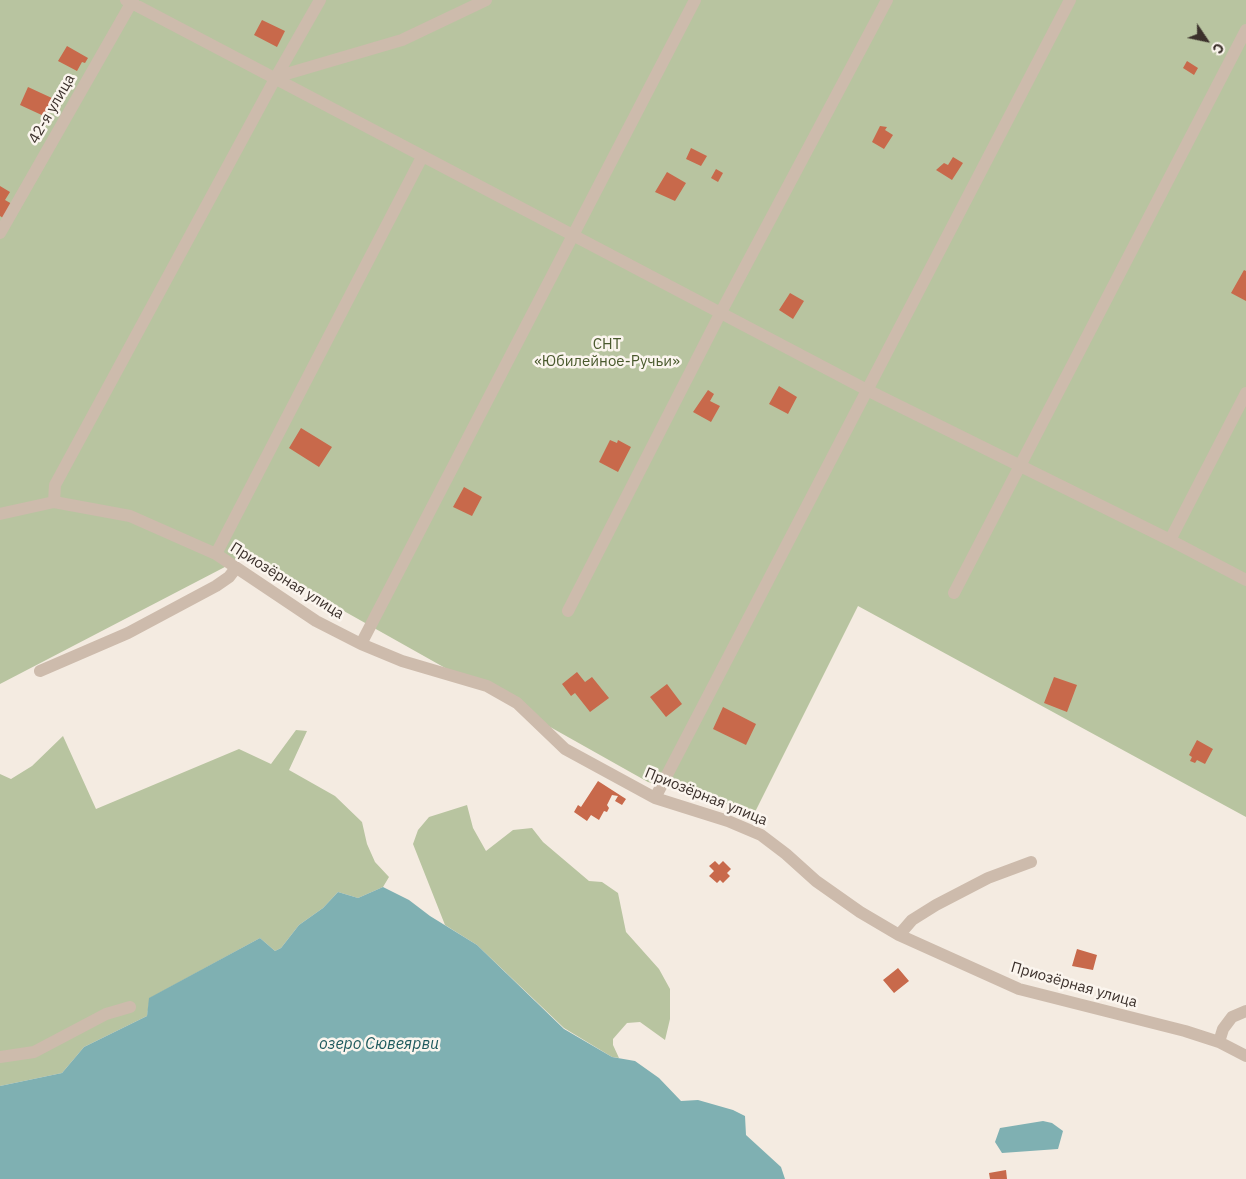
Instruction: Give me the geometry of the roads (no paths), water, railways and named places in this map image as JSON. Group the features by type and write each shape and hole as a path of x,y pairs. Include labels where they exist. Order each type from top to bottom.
{"street":[{"path":"0,514 54,502 56,485 276,77 320,0"},
{"path":"276,77 402,40 486,0"},
{"path":"361,644 695,0"},
{"path":"568,611 720,314 887,0"},
{"path":"656,798 869,391 1070,0"},
{"path":"130,1 720,314 1019,467 1170,540 1246,580"},
{"name":"42-я улица","path":"0,233 130,1"},
{"path":"954,593 1246,30"},
{"path":"216,554 422,157"},
{"path":"1170,540 1246,393"},
{"name":"Приозёрная улица","path":"54,502 130,516 216,554 316,621 361,644 402,661 487,686 517,703 565,749 656,798 728,821 760,835 786,854 823,886 860,912 899,935 1019,989 1219,1042 1246,1056"},
{"path":"40,671 128,633 216,586 229,577 236,568"},
{"path":"899,935 912,920 936,905 988,878 1031,862"},
{"path":"0,1057 34,1052 106,1014 130,1007"},
{"path":"1219,1042 1223,1029 1232,1016 1246,1011"}],"water":[{"name":"озеро Сювеярви","path":"383,887 409,900 430,916 477,945 564,1029 612,1057 635,1061 659,1078 681,1101 698,1100 733,1110 745,1116 746,1135 781,1167 785,1179 0,1179 0,1086 62,1073 84,1047 147,1016 149,998 260,938 275,951 281,948 299,925 323,908 338,892 358,898"},
{"path":"1043,1121 1052,1123 1063,1131 1058,1149 1002,1153 995,1142 1000,1128"}],"park label":[{"name":"СНТ «Юбилейное-Ручьи»","path":"607,354"}]}
